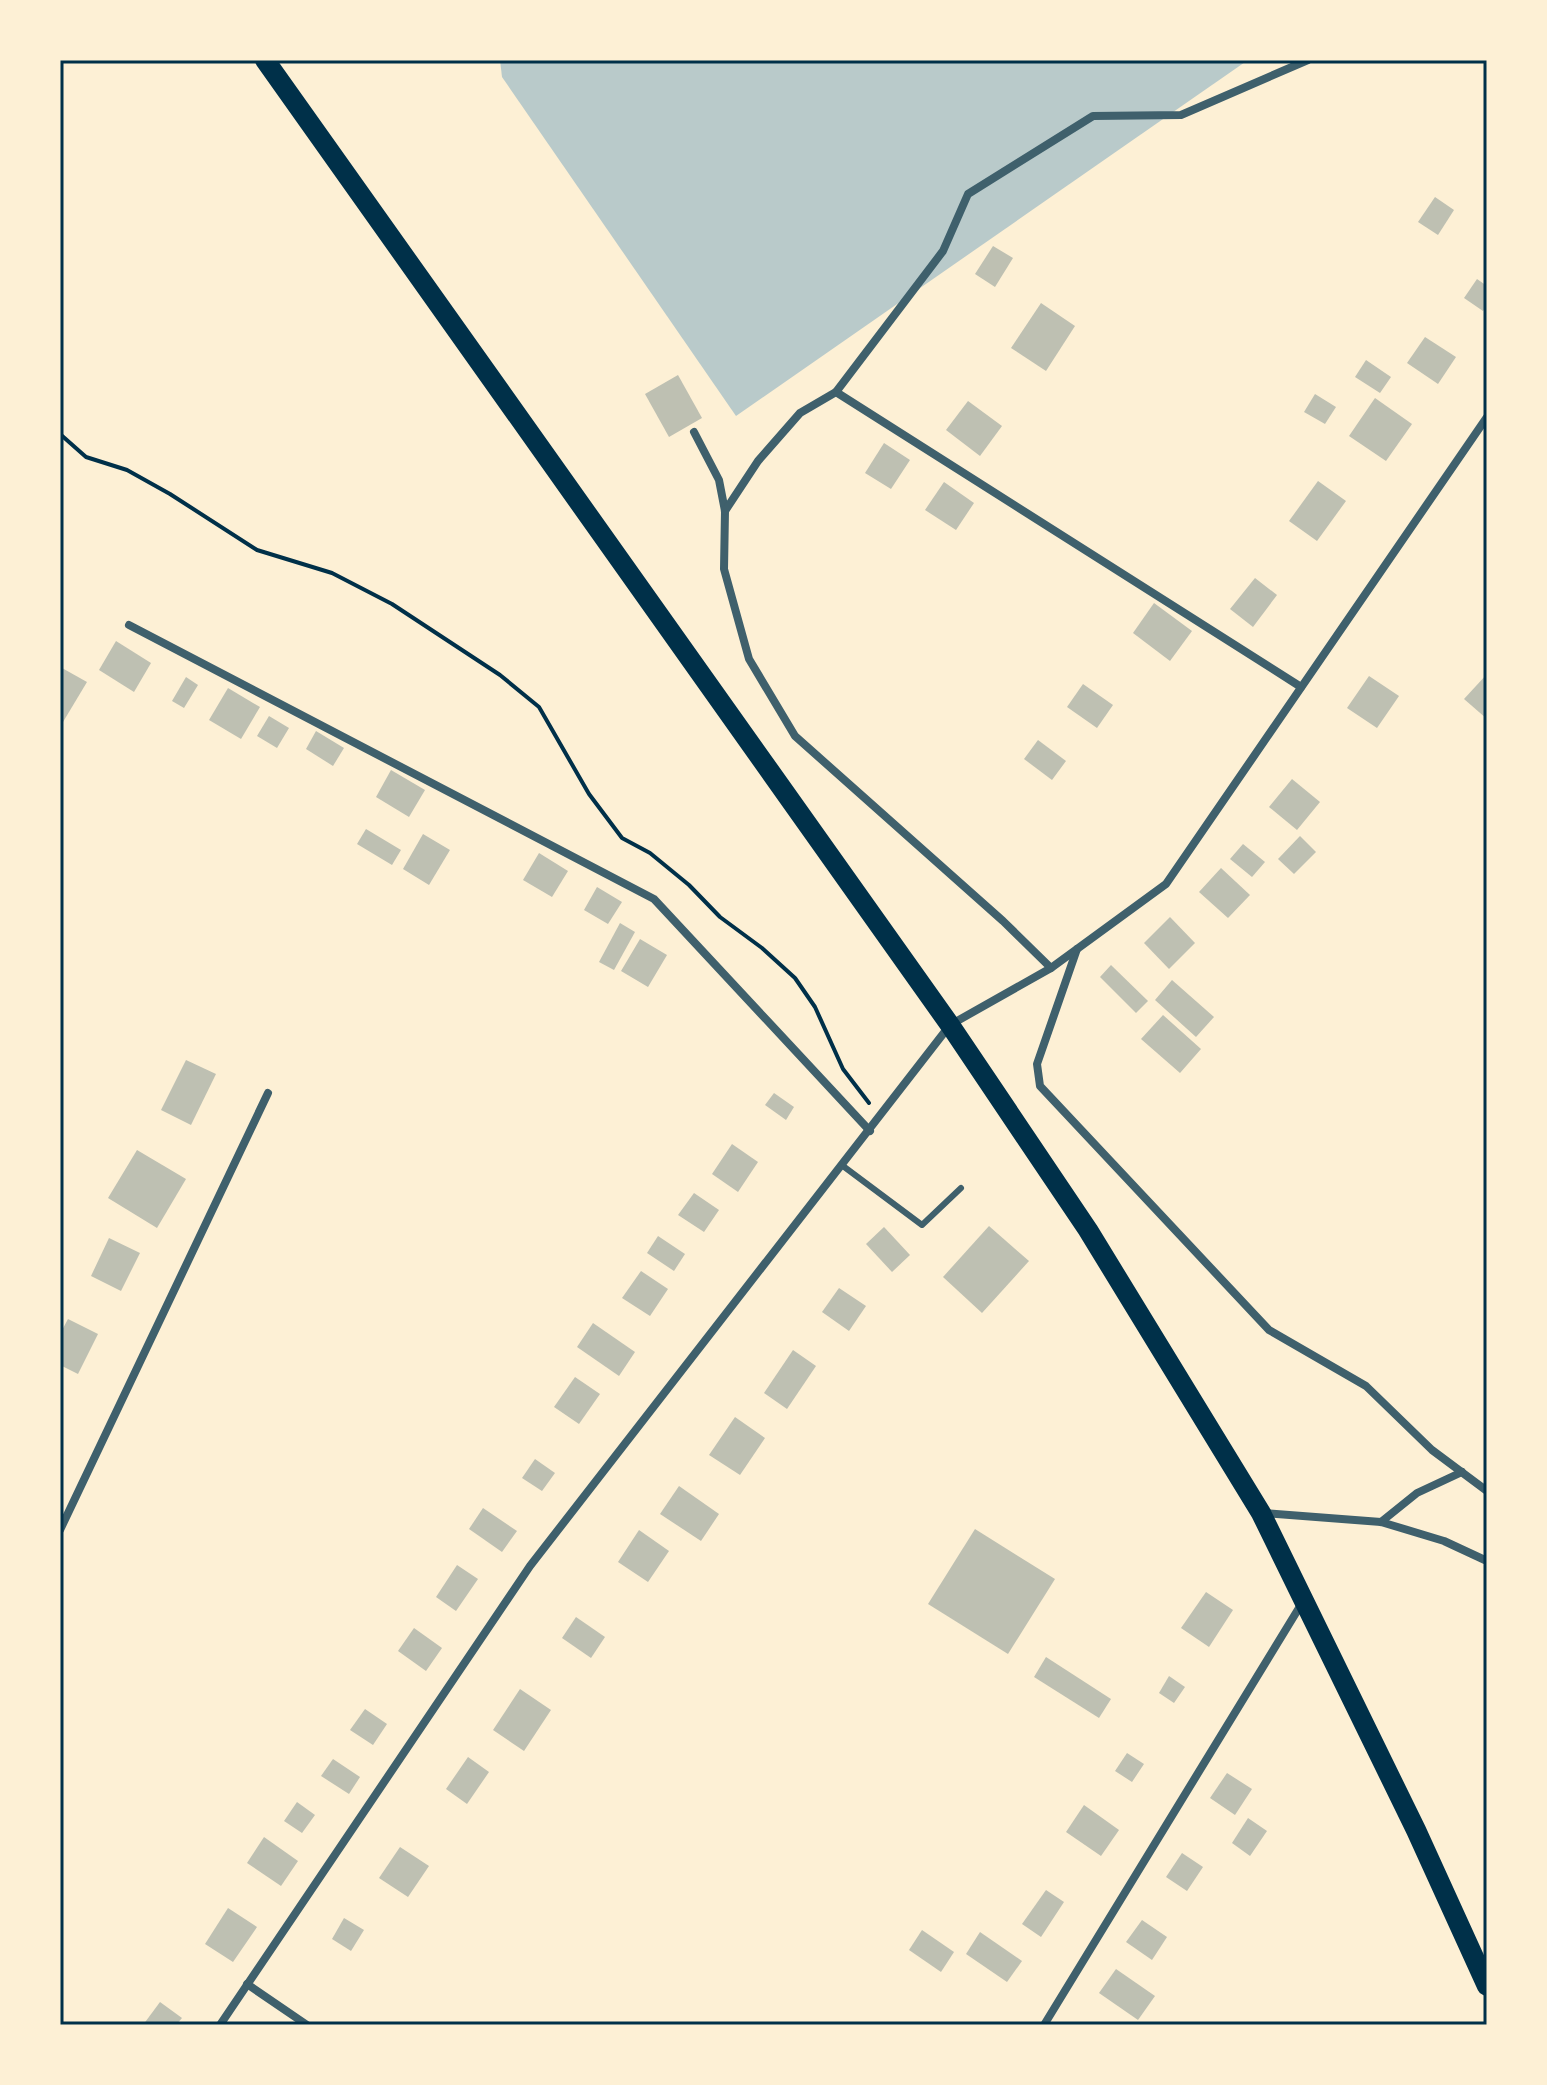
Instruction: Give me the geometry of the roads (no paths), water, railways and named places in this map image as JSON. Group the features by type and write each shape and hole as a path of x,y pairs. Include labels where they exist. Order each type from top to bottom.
{"highway":[{"path":"265,60 950,1025 1088,1230 1261,1513 1416,1830 1487,1986"}],"street":[{"path":"725,511 758,461 800,413 836,392 943,251 968,194 1093,116 1181,115 1308,60"},
{"path":"836,392 1301,687"},
{"path":"220,2025 530,1566 950,1025 1051,968 1166,884 1486,420"},
{"path":"694,432 719,480 725,511 724,569 749,659 795,736 1003,921 1051,968"},
{"path":"129,625 654,899 870,1131"},
{"path":"1077,949 1037,1064 1040,1086 1269,1330 1366,1386 1432,1450 1487,1491"},
{"path":"60,1530 268,1093"},
{"path":"1381,1522 1417,1493 1462,1472"},
{"path":"1261,1513 1381,1522 1444,1541 1487,1561"},
{"path":"1044,2025 1304,1600"},
{"path":"247,1984 307,2025"}],"lane":[{"path":"843,1166 922,1225 961,1188"}]}
